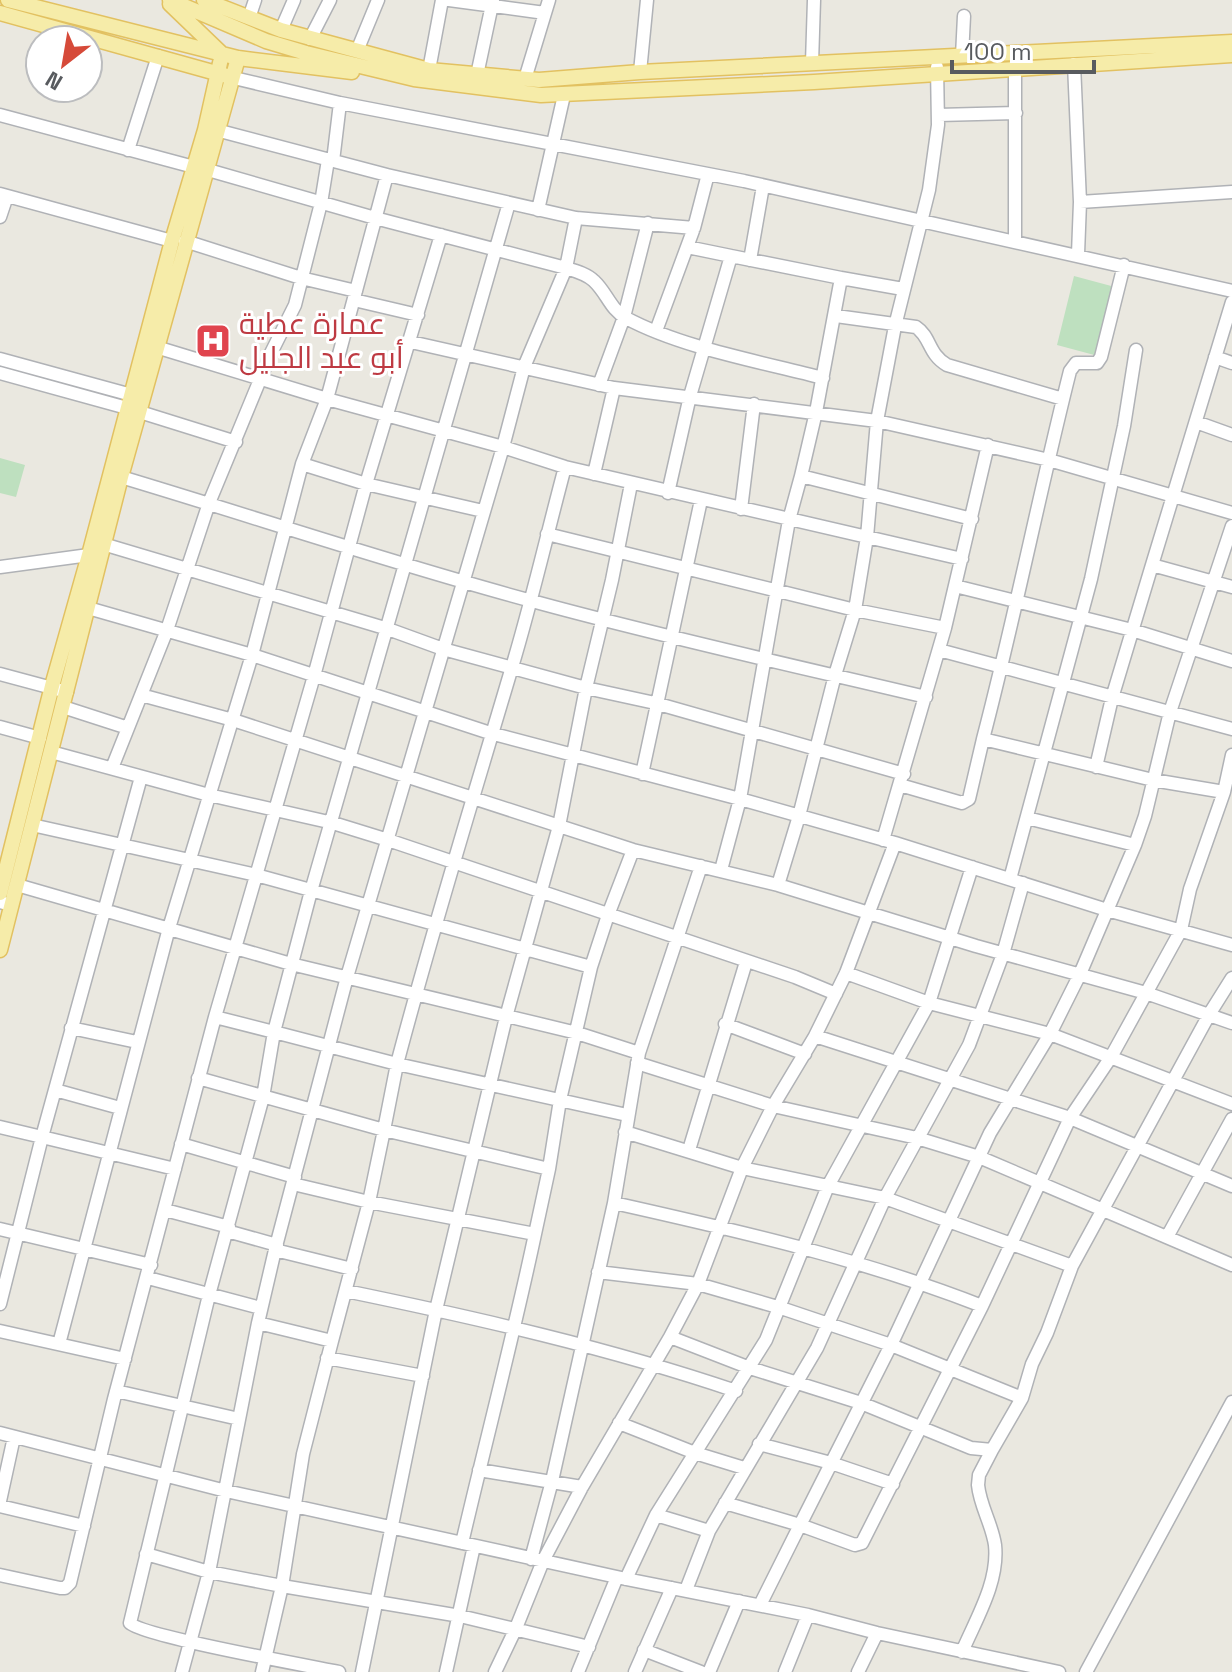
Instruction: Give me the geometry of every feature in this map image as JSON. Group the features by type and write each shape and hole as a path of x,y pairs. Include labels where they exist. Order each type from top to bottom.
{"main road":[{"path":"8,0 69,24"},
{"path":"168,0 222,54"},
{"path":"168,0 429,70 525,79 962,56 1211,50 1232,55"},
{"path":"204,0 285,47 414,79"},
{"path":"0,13 63,24"},
{"path":"104,32 238,58 541,95 1074,64 1211,50 1232,42"},
{"path":"104,37 234,78"},
{"path":"0,893 6,850 201,168 222,54"},
{"path":"201,168 220,131 238,58"},
{"path":"0,950 6,903 17,885 121,477 135,403 156,347 178,241"}],"street":[{"path":"238,18 255,0"},
{"path":"281,30 294,0"},
{"path":"310,39 330,0"},
{"path":"357,51 378,0"},
{"path":"429,70 442,0"},
{"path":"449,0 547,7 525,79"},
{"path":"640,72 647,0"},
{"path":"812,63 814,0"},
{"path":"477,75 492,3"},
{"path":"962,56 964,16"},
{"path":"128,150 158,56"},
{"path":"778,885 855,610 867,537 877,421 903,289 923,220 938,115 936,58"},
{"path":"1074,64 1080,202 1078,254"},
{"path":"1015,68 1015,241"},
{"path":"234,78 340,103 708,174 1078,254 1232,291"},
{"path":"538,210 564,95"},
{"path":"112,768 167,630 209,503 271,353 289,321 321,203 340,103"},
{"path":"938,115 1016,113"},
{"path":"0,115 566,268 595,281 608,303 624,317 656,331 703,347 823,378"},
{"path":"220,131 387,175 576,218 694,228"},
{"path":"656,331 694,228 708,174"},
{"path":"59,1344 137,1042 188,861 252,655 302,464 327,399 387,175"},
{"path":"750,260 763,186"},
{"path":"1080,202 1232,192"},
{"path":"0,217 3,195 178,241 418,315"},
{"path":"339,1672 189,1642 140,1630 130,1623 209,1295 263,1097 274,1032 291,964 509,203"},
{"path":"182,1672 209,1572 261,1308 347,977 524,367 566,268 576,218"},
{"path":"599,385 624,317 648,223"},
{"path":"0,1575 60,1588 68,1586 198,1078 332,614 366,484 441,235"},
{"path":"687,247 903,289"},
{"path":"668,493 703,347 731,256"},
{"path":"103,544 388,629 443,649 586,688 655,703 816,749 962,803 969,799 1018,600 1037,504 1073,364 1097,363 1101,357 1124,265"},
{"path":"721,870 740,799 789,520 816,412 841,278"},
{"path":"1096,767 1112,698 1232,302"},
{"path":"836,316 921,329 935,357 947,365 1063,399"},
{"path":"411,342 614,388 877,421 1049,460 1232,513"},
{"path":"156,347 565,467 962,559"},
{"path":"686,1590 709,1531 829,1323 885,1198 952,1078 981,1016 1003,954 1027,818 1081,617 1113,478 1136,350"},
{"path":"1215,357 1232,363"},
{"path":"0,359 135,403 236,442"},
{"path":"0,373 135,403"},
{"path":"594,474 614,388"},
{"path":"741,509 754,404"},
{"path":"1196,422 1232,435"},
{"path":"537,1560 670,1337 698,1284 742,1168 846,973 889,841 902,780 945,628 988,445"},
{"path":"302,464 366,484 483,511"},
{"path":"262,1672 282,1586 309,1426 369,1202 397,1064 490,733 531,601 565,467"},
{"path":"801,476 972,519"},
{"path":"121,477 531,601 763,660 926,697"},
{"path":"362,1672 436,1310 506,1017 559,826 631,484"},
{"path":"642,774 701,500"},
{"path":"760,1605 891,1345 979,1157 1050,1034 1080,974 1135,845 1170,712 1232,526"},
{"path":"547,534 855,610 945,628"},
{"path":"0,567 89,555"},
{"path":"1152,565 1232,587"},
{"path":"955,586 1132,630 1232,661"},
{"path":"88,608 252,655 490,733 889,841 1107,910 1232,945"},
{"path":"939,650 1232,729"},
{"path":"0,674 67,692"},
{"path":"141,695 233,720 633,850 778,885 1003,954 1146,993 1232,1023"},
{"path":"63,707 128,728"},
{"path":"0,727 40,738"},
{"path":"983,739 1153,780 1224,792"},
{"path":"51,752 209,795 333,823 795,977 836,994"},
{"path":"725,1503 859,1545 862,1543 951,1370 1070,1118 1111,1057 1181,930 1196,869 1224,792 1232,755"},
{"path":"0,1304 71,1028 141,777"},
{"path":"1027,818 1135,845"},
{"path":"32,825 256,875 591,967"},
{"path":"446,1672 460,1616 479,1470 515,1330 549,1169 560,1100 591,967 633,850"},
{"path":"495,1672 516,1628 537,1560 580,1346 614,1203 638,1058 701,866"},
{"path":"578,1672 621,1578 656,1515 750,1368 781,1308 802,1246 828,1186 929,1003 972,867"},
{"path":"17,885 291,964 577,1033 707,1085 773,1106 917,1138 979,1157 1232,1265"},
{"path":"689,1150 746,962"},
{"path":"846,973 929,1003 1050,1034 1232,1104"},
{"path":"962,1652 991,1586 995,1563 995,1546 978,1485 979,1475 1022,1398 1032,1364 1072,1266 1232,978"},
{"path":"215,1017 397,1064 627,1115"},
{"path":"725,1024 805,1054"},
{"path":"71,1028 137,1042"},
{"path":"815,1036 1070,1118 1232,1186"},
{"path":"198,1078 384,1130 549,1169"},
{"path":"55,1090 120,1108"},
{"path":"1167,1237 1232,1119"},
{"path":"0,1127 175,1169"},
{"path":"625,1132 742,1168 885,1198 1072,1266"},
{"path":"181,1144 369,1202 535,1234"},
{"path":"614,1203 802,1246 920,1282 982,1306"},
{"path":"165,1210 228,1229 276,1248 352,1269"},
{"path":"0,1229 83,1249 209,1295 261,1308"},
{"path":"598,1272 698,1284 781,1308 891,1345 1022,1398"},
{"path":"346,1291 654,1363 736,1391"},
{"path":"258,1323 332,1341"},
{"path":"0,1331 125,1359"},
{"path":"670,1337 750,1368 861,1403 971,1448 992,1450"},
{"path":"327,1358 423,1376"},
{"path":"116,1391 239,1419"},
{"path":"1086,1672 1232,1402"},
{"path":"619,1423 695,1453 744,1468"},
{"path":"0,1433 226,1491 390,1528 808,1615 962,1652 1002,1667 1059,1672"},
{"path":"14,1437 0,1504 84,1526"},
{"path":"759,1444 893,1484"},
{"path":"479,1470 582,1487"},
{"path":"656,1515 709,1531"},
{"path":"146,1554 209,1572 460,1616 589,1647"},
{"path":"635,1672 672,1588"},
{"path":"644,1650 708,1672 739,1601"},
{"path":"785,1672 808,1615"},
{"path":"858,1672 877,1633"}],"green space":[{"path":"1074,276 1115,287 1098,356 1057,345"},
{"path":"0,458 25,465 16,497 0,493"}],"place":[{"name":"عمارة عطية أبو عبد الجليل","path":"213,341"}]}
